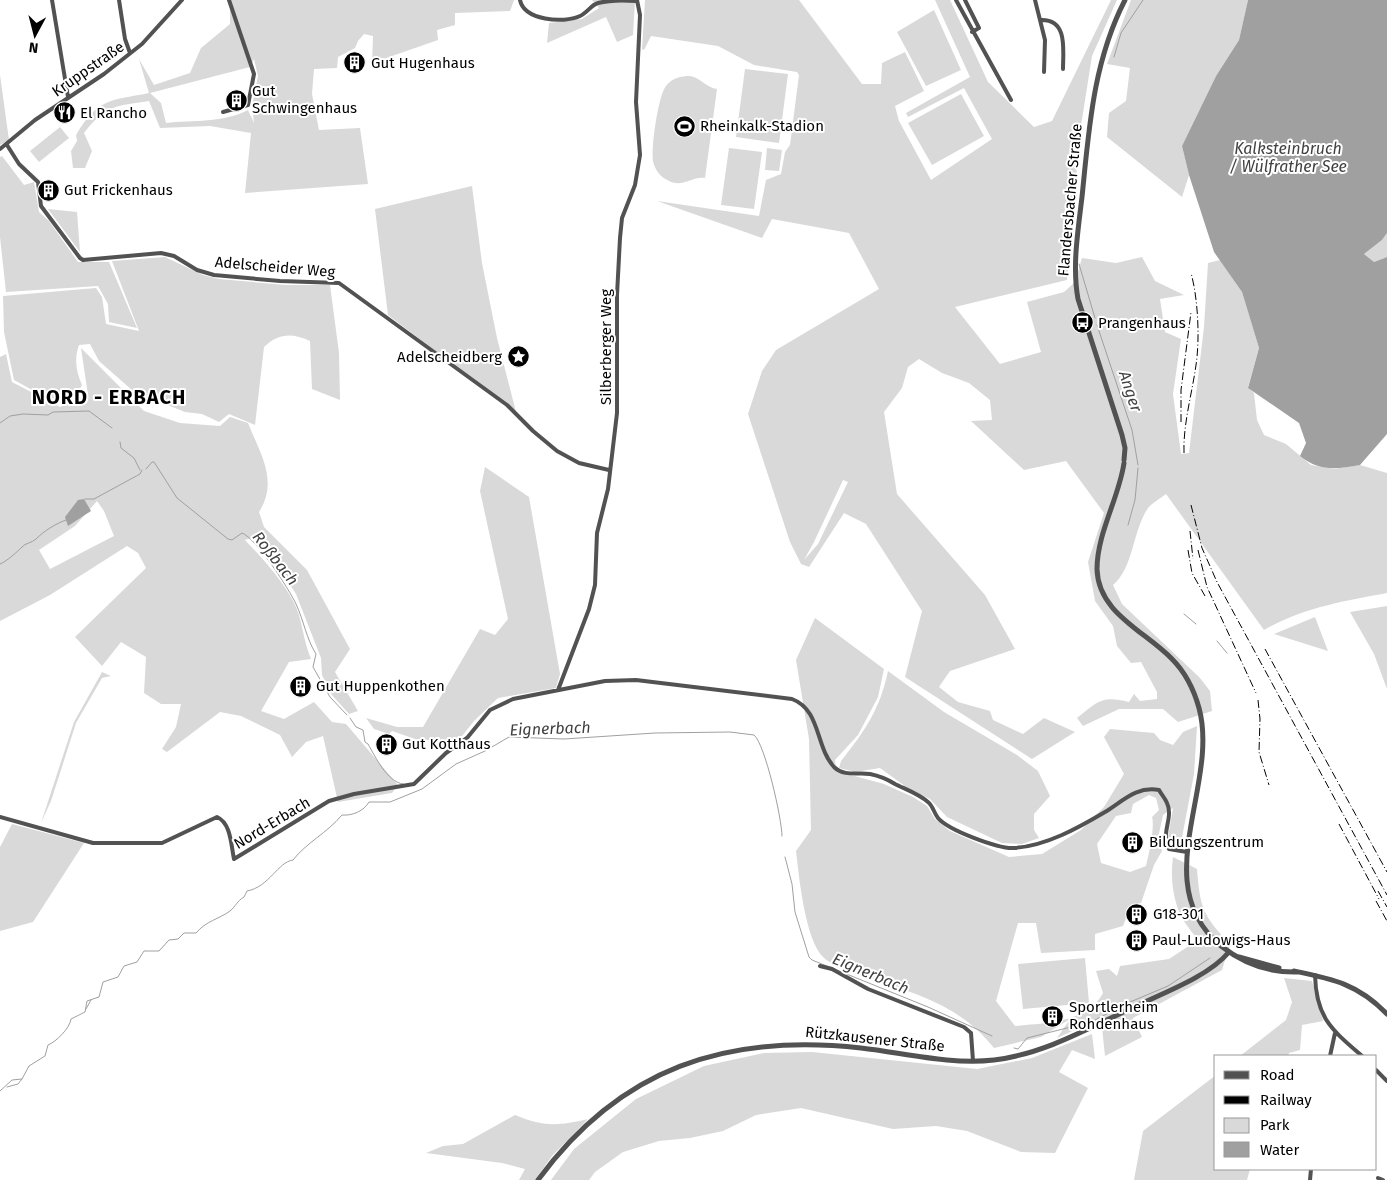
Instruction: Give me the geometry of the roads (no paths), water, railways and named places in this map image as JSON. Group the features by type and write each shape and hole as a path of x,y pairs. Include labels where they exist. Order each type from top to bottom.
{"street":[{"path":"52,0 68,97"},
{"path":"119,0 125,39 130,53"},
{"name":"Kruppstraße","path":"0,149 8,145 35,120 150,38 182,0"},
{"path":"224,112 248,105 254,74 229,0"},
{"path":"520,0 522,8 528,13 540,18 557,19 577,18 596,3 616,0 637,1"},
{"path":"956,0 1011,100"},
{"path":"965,0 979,28 972,32"},
{"path":"1035,0 1042,20 1045,40 1044,72"},
{"name":"Flandersbacher Straße","path":"1124,0 1106,44 1097,77 1077,239 1075,283 1080,307 1125,448 1124,461 1100,549 1098,575 1103,594 1112,608 1172,659 1195,694 1203,724 1204,741 1201,774 1187,852 1188,891 1193,906 1204,927 1231,954 1244,962 1267,969 1315,975 1345,983 1363,993 1387,1014"},
{"name":"Silberberger Weg","path":"558,690 589,609 595,584 597,533 617,413 617,295 620,238 622,218 635,185 640,155 636,102 640,15 637,1"},
{"path":"1042,20 1050,20 1057,24 1061,31 1063,69"},
{"name":"Adelscheider Weg","path":"8,145 19,164 38,182 41,206 83,260 161,253 174,256 198,270 214,275 280,281 338,283 507,405 533,431 558,451 579,463 609,470"},
{"path":"558,690 605,681 636,680 792,699 804,704 810,712 826,756 840,771 883,777 929,802 938,819 960,832 1002,847 1029,846 1054,838 1089,821 1138,790 1159,790 1168,803 1169,811 1164,836 1166,843 1169,849 1187,852"},
{"name":"Nord-Erbach","path":"0,817 92,843 162,843 217,817 223,819 227,826 234,859 329,801 354,794 414,784 446,753 468,738 485,716 497,706 512,700 558,690"},
{"name":"Rützkausener Straße","path":"538,1180 571,1139 612,1104 665,1072 723,1052 772,1044 819,1044 973,1061 1004,1058 1047,1047 1206,971 1231,954"},
{"path":"820,966 832,969 868,989 964,1026 971,1033 973,1061"},
{"path":"1315,975 1323,1012 1328,1024 1335,1033 1361,1055"},
{"path":"1330,1055 1335,1033"},
{"path":"1377,1071 1387,1081"}],"water":[{"name":"Kalksteinbruch / Wülfrather See","path":"1248,0 1387,0 1387,233 1382,240 1364,254 1374,262 1387,257 1387,434 1360,465 1328,468 1314,465 1307,461 1300,456 1306,443 1299,423 1248,388 1259,348 1242,292 1214,252 1189,175 1182,146 1216,76 1239,40"},
{"path":"84,499 91,511 68,526 65,517 78,500"}],"waterway":[{"name":"Anger","path":"1114,57 1121,33 1143,0"},
{"name":"Anger","path":"1079,264 1095,318"},
{"name":"Anger","path":"1097,325 1132,430 1138,465"},
{"path":"0,423 10,416 23,414 48,415 53,412 89,411 112,428"},
{"path":"120,442 121,448 134,458 140,470"},
{"name":"Roßbach","path":"146,469 154,462 177,498 228,539 232,540 242,533 255,544 287,587 296,604 316,654 313,667 330,697 347,715"},
{"name":"Anger","path":"1128,525 1135,500 1138,468"},
{"name":"Roßbach","path":"85,499 94,499 140,474 142,470"},
{"name":"Roßbach","path":"0,564 23,546 66,520"},
{"name":"Anger","path":"1184,614 1196,624"},
{"name":"Anger","path":"1217,641 1227,653"},
{"name":"Roßbach","path":"350,718 356,727 363,730 365,742 387,774 392,779 403,784"},
{"name":"Eignerbach","path":"0,1091 12,1080 22,1079 29,1066 45,1056 48,1045 62,1034 71,1019 85,1012 87,1001 99,997 103,982 118,977 124,966 137,962 144,951 159,951 169,940 178,939 184,933 196,933 204,926 230,911 244,897 247,891 261,885 283,865 293,860 342,815 350,815 357,812 369,802 390,802 422,789 456,764 485,751 509,737 564,739 655,733 730,732 754,735 768,766 782,836"},
{"name":"Eignerbach","path":"785,857 792,884 795,912 809,957 812,960 928,1007 992,1036"},
{"name":"Eignerbach","path":"1123,1005 1168,986 1210,958"},
{"name":"Eignerbach","path":"86,1009 91,1000"},
{"name":"Eignerbach","path":"1014,1048 1018,1049 1027,1038 1091,1022 1120,1007"},
{"name":"Eignerbach","path":"7,1087 18,1084 22,1079"}],"railway":[{"path":"1184,453 1185,431 1198,343 1197,306 1191,273"},
{"path":"1181,422 1181,390 1191,312"},
{"path":"1191,505 1202,548 1217,582 1387,895"},
{"path":"1190,531 1193,559"},
{"path":"1188,550 1192,573 1205,596"},
{"path":"1198,550 1207,587 1256,693"},
{"path":"1265,649 1387,872"},
{"path":"1258,700 1260,719 1259,752 1269,785"},
{"path":"1339,824 1379,899"},
{"path":"1378,891 1387,907"},
{"path":"1376,901 1387,921"}],"place":[{"name":"Gut Hugenhaus","path":"355,63"},
{"name":"Gut Schwingenhaus","path":"236,100"},
{"name":"El Rancho","path":"64,113"},
{"name":"Rheinkalk-Stadion","path":"684,126"},
{"name":"Gut Frickenhaus","path":"48,190"},
{"name":"Prangenhaus","path":"1082,323"},
{"name":"Adelscheidberg","path":"518,357"},
{"name":"Gut Huppenkothen","path":"300,686"},
{"name":"Gut Kotthaus","path":"386,744"},
{"name":"Bildungszentrum","path":"1133,842"},
{"name":"G18-301","path":"1137,914"},
{"name":"Paul-Ludowigs-Haus","path":"1136,940"},
{"name":"Sportlerheim Rohdenhaus","path":"1053,1016"}],"district":[{"name":"NORD - ERBACH","path":"109,397"}]}
